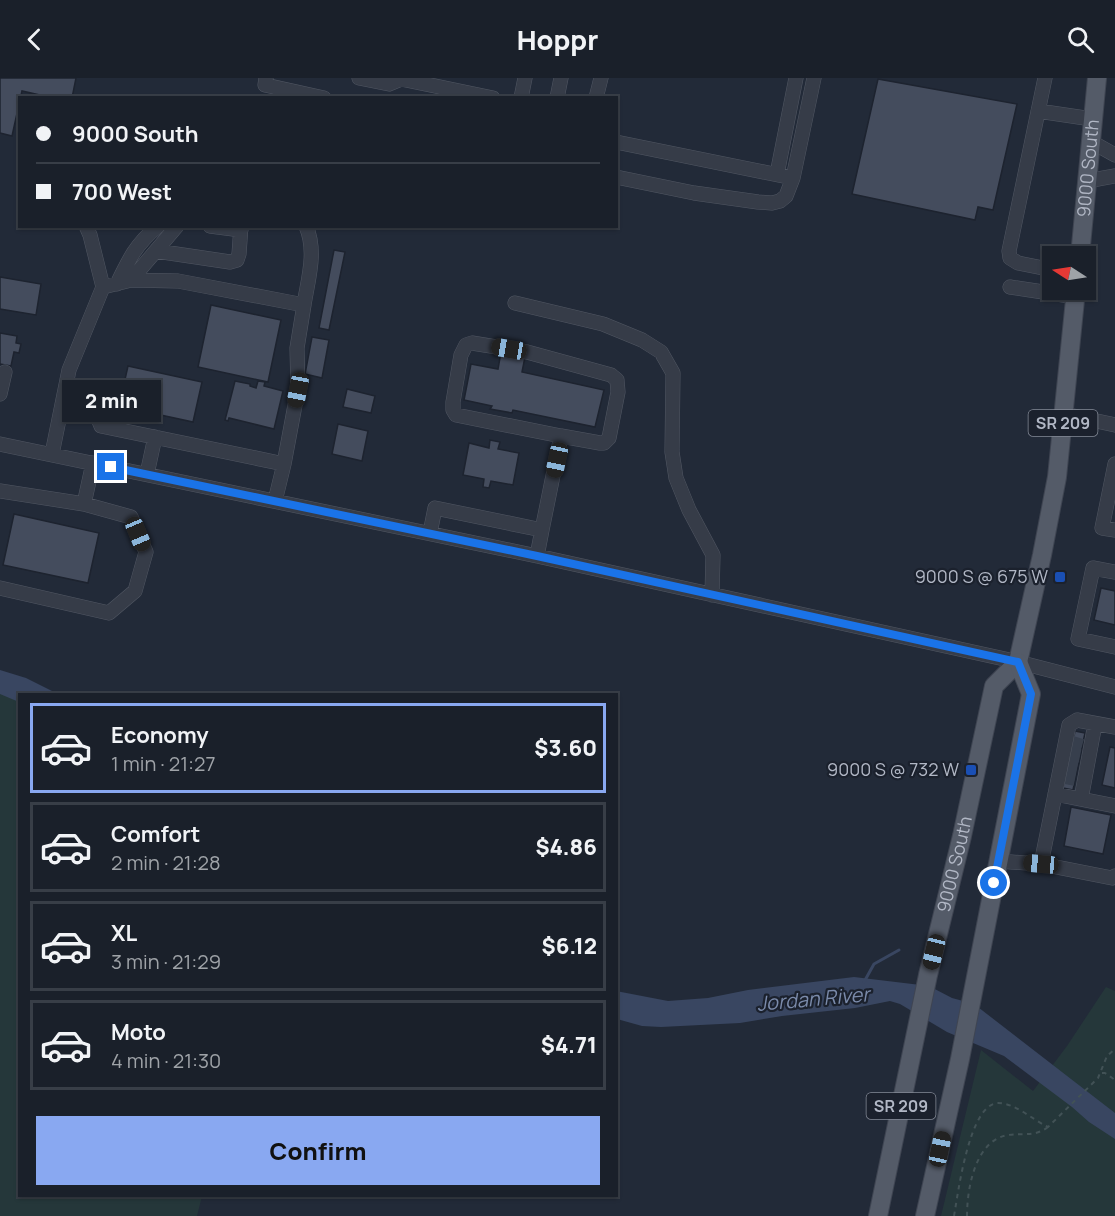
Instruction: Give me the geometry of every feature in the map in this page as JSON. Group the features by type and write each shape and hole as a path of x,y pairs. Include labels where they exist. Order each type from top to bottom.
{"main road":[{"name":"9000 South","path":"1081,246 1096,78"},
{"name":"SR 209","path":"925,1216 965,1031 1031,694 1018,662 1057,477 1075,300"},
{"name":"9000 South","path":"878,1216 928,975 962,836 994,686 1018,662"}],"street":[{"path":"267,78 265,85 315,96"},
{"path":"359,78 389,86 401,79 483,96"},
{"path":"521,96 525,78"},
{"path":"557,96 561,78"},
{"path":"596,96 601,78"},
{"path":"777,174 796,78"},
{"path":"618,177 694,193 772,203 780,201 786,196 794,178 814,78"},
{"path":"1042,268 1018,263 1010,258 1009,251 1045,78"},
{"path":"1038,111 1092,119"},
{"path":"1090,141 1115,155"},
{"path":"618,142 794,178"},
{"path":"1087,181 1115,176"},
{"path":"52,454 69,370 103,287 87,228"},
{"path":"124,282 134,250 143,238 156,228"},
{"path":"124,282 156,251 175,228"},
{"path":"156,251 230,262 237,260 239,254 241,228"},
{"path":"275,501 298,390 297,348 312,259 312,244 307,228"},
{"path":"103,287 124,282 178,281 304,305"},
{"path":"1010,287 1042,290"},
{"path":"515,303 603,324 642,340 661,352 673,374 672,452 676,478 689,510 713,555 712,595"},
{"path":"472,343 527,352 611,375 617,380 618,392 609,438 604,443 561,436 456,415 453,402 461,355 466,345 472,343"},
{"path":"0,394 5,372"},
{"path":"63,407 97,416 101,426 284,464"},
{"path":"1064,414 1115,425"},
{"path":"537,556 561,436"},
{"path":"147,474 155,437"},
{"path":"0,444 537,556 1018,662 1115,687"},
{"path":"84,504 93,463"},
{"path":"1115,464 1102,528 1115,530"},
{"path":"0,491 84,504 131,517 146,552 135,591 109,613 0,588"},
{"path":"430,533 435,508 542,530"},
{"path":"1115,572 1093,568 1078,639 1115,647"},
{"path":"1081,799 1069,724 1077,720 1115,727"},
{"path":"1041,864 1055,794 1095,724"},
{"path":"1055,794 1115,806"},
{"path":"998,861 1041,864 1112,878 1115,876"}],"path":[{"path":"967,1216 968,1199 974,1175 986,1146 1007,1135 1034,1134 1048,1127 1098,1078 1107,1056 1115,1049"},
{"path":"1100,1074 1106,1073 1115,1080"},
{"path":"954,1216 966,1151 974,1129 988,1106 999,1103 1007,1104 1048,1127"}],"shaded area":[{"path":"0,689 18,696 18,1197 202,1197 197,1216 0,1216"},
{"path":"1106,987 1115,991 1115,1216 941,1216 981,1050 1033,1091 1067,1046"}],"water":[{"path":"0,670 26,678 56,693 18,693 18,702 0,694"},
{"name":"Jordan River","path":"854,977 929,986 952,998 974,1004 1115,1113 1115,1139 1089,1122 1004,1056 947,1032 900,1004 890,1001 855,1008 740,1023 661,1027 642,1026 618,1019 618,991 668,1001 708,998 748,990"}],"building":[{"path":"0,78 76,78 72,96 44,96 22,91 21,96 18,96 18,109 12,136 0,133"},
{"path":"878,79 1017,104 993,210 978,207 975,220 852,194"},
{"path":"334,250 345,252 329,330 319,328"},
{"path":"0,277 41,284 36,315 0,309"},
{"path":"211,305 281,320 268,382 198,367"},
{"path":"0,333 17,336 16,343 21,344 19,353 14,352 11,366 0,364"},
{"path":"312,337 329,340 322,378 305,374"},
{"path":"501,352 525,357 522,372 604,390 595,427 513,410 512,413 490,409 492,406 464,400 471,364 498,369"},
{"path":"128,366 202,382 193,422 119,406"},
{"path":"235,381 250,384 256,388 258,381 265,382 264,386 283,391 274,429 229,418 228,421 225,420"},
{"path":"347,389 375,396 371,413 343,407"},
{"path":"338,424 368,431 362,461 332,454"},
{"path":"490,440 500,442 498,449 519,453 513,485 491,481 489,488 483,487 484,479 463,475 469,443 489,448"},
{"path":"14,514 99,533 88,583 3,565"},
{"path":"1101,588 1115,591 1115,625 1094,620"},
{"path":"1075,731 1085,733 1073,790 1063,788"},
{"path":"1110,747 1115,748 1115,788 1102,785"},
{"path":"1071,807 1111,815 1103,854 1064,846"}],"waterway":[{"name":"Jordan River","path":"864,982 874,964 899,950"}],"tunnel":[{"path":"1072,743 1082,746"},
{"path":"1070,754 1080,756"},
{"path":"1067,767 1077,769"},
{"path":"1065,777 1075,779"}],"place":[{"name":"9000 S @ 675 W","path":"1060,577"},
{"name":"9000 S @ 732 W","path":"971,770"}],"route":[{"path":"111,467 537,556 1018,662 1031,694 994,883"}]}
